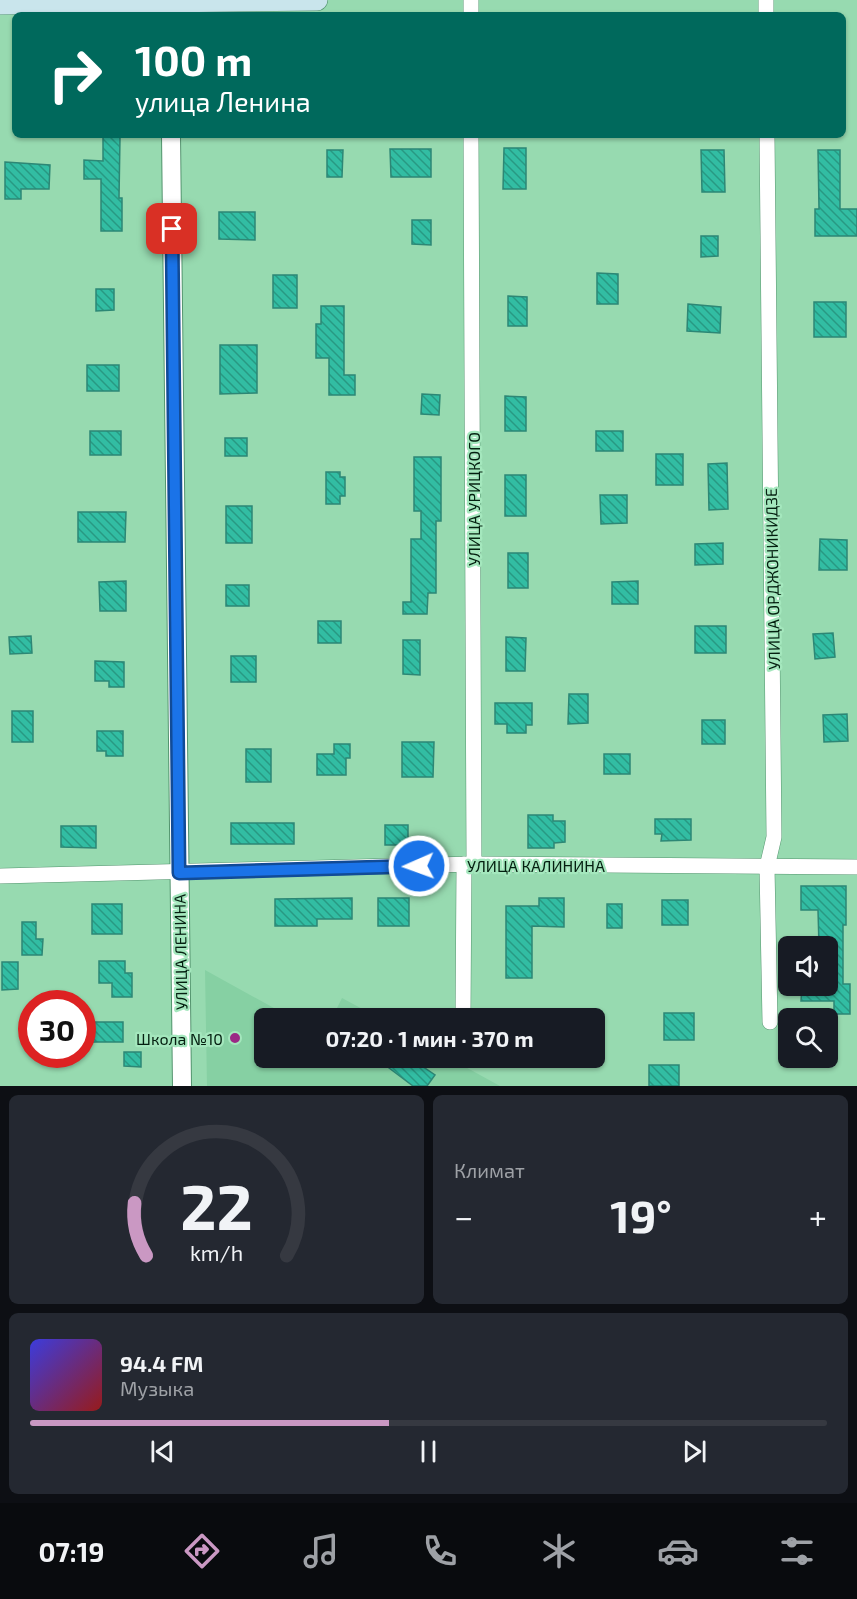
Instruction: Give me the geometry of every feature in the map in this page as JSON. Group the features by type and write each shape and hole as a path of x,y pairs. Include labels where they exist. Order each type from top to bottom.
{"main road":[{"path":"0,4 169,6 317,0"}],"street":[{"name":"УЛИЦА ЛЕНИНА","path":"171,138 182,1086"},
{"name":"УЛИЦА УРИЦКОГО","path":"464,1008 469,864 471,138"},
{"name":"УЛИЦА ОРДЖОНИКИДЗЕ","path":"767,138 774,837 767,867 770,1022"},
{"name":"УЛИЦА КАЛИНИНА","path":"0,876 469,864 857,867"}],"shaded area":[{"name":"Школа №10","path":"205,970 274,1008 254,1008 254,1068 467,1068 500,1086 207,1086"},
{"path":"342,998 360,1008 337,1008"}],"building":[{"path":"103,138 120,138 119,198 122,198 122,231 101,231 101,179 84,179 84,160 103,161"},
{"path":"504,148 526,148 526,189 503,189"},
{"path":"390,149 431,149 431,177 391,177"},
{"path":"327,150 343,150 342,177 327,177"},
{"path":"701,150 724,150 725,192 702,192"},
{"path":"818,150 840,150 840,209 857,209 857,236 815,236 815,209 819,209"},
{"path":"5,162 50,165 49,189 21,189 21,199 5,199"},
{"path":"219,212 255,212 255,240 219,239"},
{"path":"412,220 431,220 431,245 412,244"},
{"path":"701,236 718,236 718,256 701,257"},
{"path":"597,273 618,274 618,304 597,304"},
{"path":"273,275 297,275 297,308 273,308"},
{"path":"96,289 114,289 114,310 96,311"},
{"path":"508,296 527,297 527,326 508,326"},
{"path":"814,302 846,302 846,337 814,337"},
{"path":"688,304 721,307 720,333 687,331"},
{"path":"321,306 344,306 344,375 355,375 355,395 329,395 329,358 316,358 316,324 321,324"},
{"path":"220,345 257,345 257,393 220,394"},
{"path":"87,365 119,365 119,391 87,391"},
{"path":"422,394 440,395 439,415 421,414"},
{"path":"505,396 526,397 526,431 505,431"},
{"path":"90,431 121,431 121,455 90,455"},
{"path":"596,431 623,431 623,451 596,451"},
{"path":"225,438 247,438 247,456 225,456"},
{"path":"656,454 683,454 683,485 656,485"},
{"path":"414,457 441,457 441,521 436,521 436,593 428,593 427,614 403,614 403,602 411,602 411,539 421,539 421,511 414,511"},
{"path":"727,463 728,509 709,510 708,464"},
{"path":"326,472 340,472 340,477 345,477 345,496 340,496 340,504 326,504"},
{"path":"505,475 526,475 526,516 505,516"},
{"path":"600,495 627,495 627,523 601,524"},
{"path":"226,506 252,506 252,543 226,543"},
{"path":"78,512 126,512 125,542 78,542"},
{"path":"820,539 847,540 847,570 819,570"},
{"path":"723,543 723,564 695,565 695,544"},
{"path":"508,553 528,553 528,588 508,588"},
{"path":"126,581 126,611 100,611 99,582"},
{"path":"638,581 638,604 612,604 612,582"},
{"path":"226,585 249,585 249,606 226,606"},
{"path":"318,621 341,621 341,643 318,643"},
{"path":"695,626 726,626 726,653 695,653"},
{"path":"833,633 835,657 815,659 813,634"},
{"path":"31,636 32,653 10,654 9,637"},
{"path":"506,637 526,638 525,671 506,671"},
{"path":"403,640 420,640 420,675 403,674"},
{"path":"231,656 256,656 256,682 231,682"},
{"path":"95,661 124,662 124,687 109,687 109,681 95,681"},
{"path":"569,694 588,694 588,723 568,724"},
{"path":"495,703 532,703 532,725 526,725 526,733 507,733 507,724 495,724"},
{"path":"12,711 33,711 33,742 12,742"},
{"path":"847,714 848,741 824,742 823,715"},
{"path":"702,720 725,720 725,744 702,744"},
{"path":"97,731 123,731 123,756 106,756 106,751 97,751"},
{"path":"402,742 434,742 433,777 402,777"},
{"path":"334,744 350,744 350,758 346,758 346,775 317,775 317,754 334,754"},
{"path":"246,749 271,749 271,782 246,782"},
{"path":"604,754 630,754 630,774 604,774"},
{"path":"528,815 553,815 553,821 565,821 565,842 554,843 554,848 528,848"},
{"path":"655,819 691,819 691,840 661,841 662,834 655,834"},
{"path":"231,823 294,823 294,844 231,844"},
{"path":"385,825 408,825 408,845 385,845"},
{"path":"61,826 96,826 96,848 61,847"},
{"path":"801,886 846,886 846,925 843,925 843,984 850,984 850,1014 838,1014 838,1008 834,1008 834,1001 801,1001 801,996 838,996 838,936 819,936 818,910 801,910"},
{"path":"352,898 352,919 317,919 317,926 275,926 275,899"},
{"path":"378,898 409,898 409,926 378,926"},
{"path":"539,898 564,898 564,927 532,926 532,978 506,978 506,906 539,906"},
{"path":"662,900 688,900 688,925 662,925"},
{"path":"92,904 122,904 122,934 92,934"},
{"path":"607,904 622,904 622,928 607,928"},
{"path":"22,922 36,922 36,939 43,939 42,955 22,955"},
{"path":"99,961 125,961 125,973 132,973 132,997 112,997 112,983 99,983"},
{"path":"2,962 18,962 18,989 2,990"},
{"path":"664,1013 694,1013 694,1040 664,1040"},
{"path":"96,1022 123,1022 123,1042 96,1042"},
{"path":"124,1052 141,1052 141,1067 124,1066"},
{"path":"649,1065 679,1065 679,1086 649,1086"},
{"path":"389,1068 425,1068 435,1075 427,1086 413,1086"}],"place":[{"name":"Школа №10","path":"235,1038"}],"route":[{"path":"172,229 179,873 419,866"}]}
